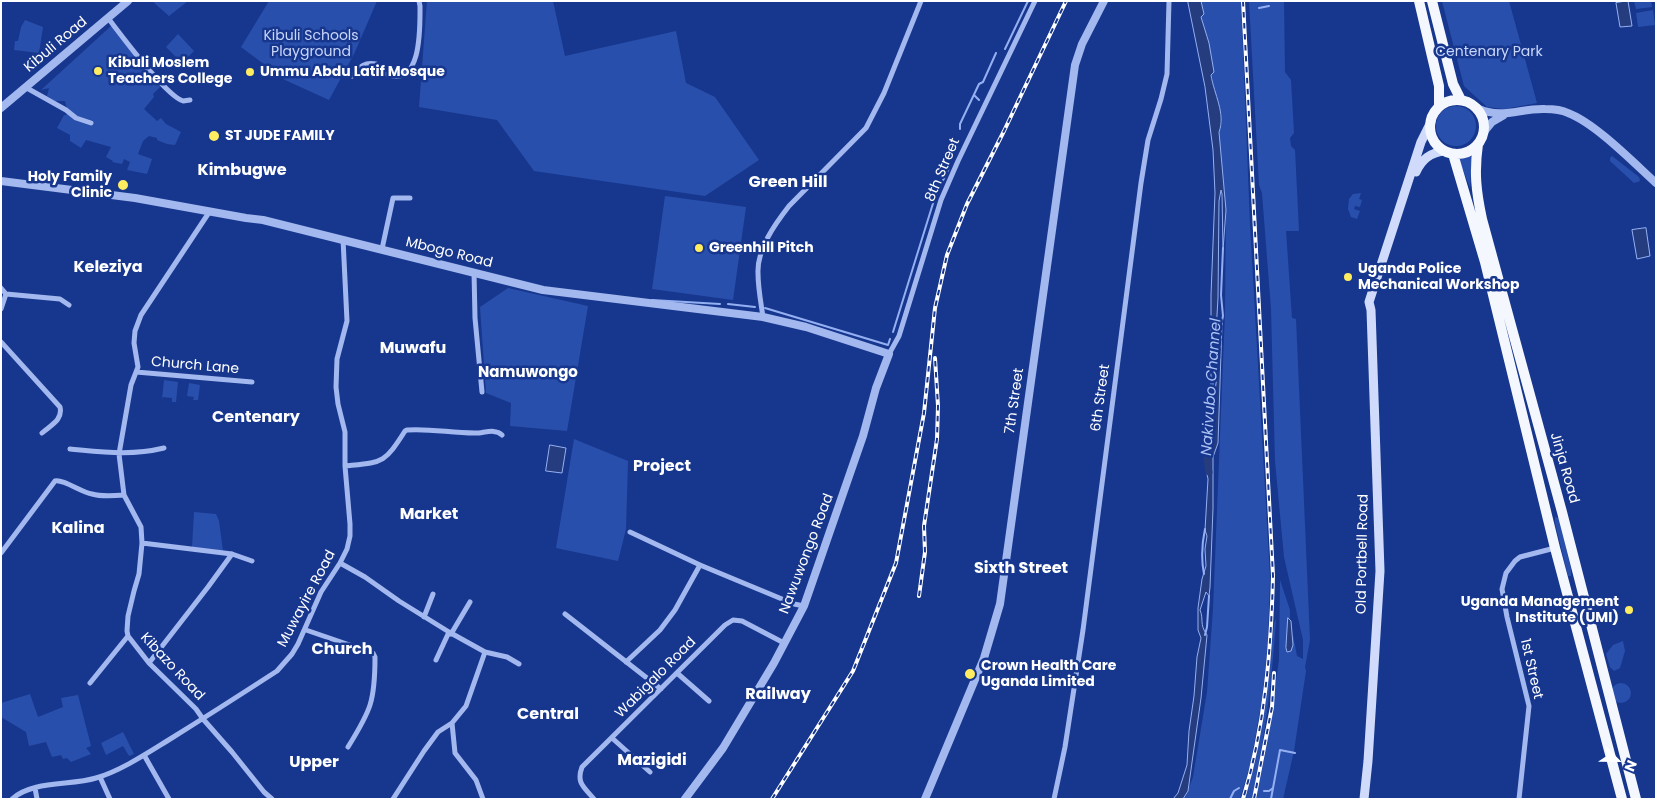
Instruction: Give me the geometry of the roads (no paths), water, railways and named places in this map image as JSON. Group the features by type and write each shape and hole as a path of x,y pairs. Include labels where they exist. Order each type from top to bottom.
{"highway":[{"path":"1419,1 1439,86 1439,107"},
{"path":"1432,1 1453,84 1461,100"},
{"path":"1453,100 1461,100 1477,108 1484,124 1483,133 1478,144 1462,154 1448,152 1433,139 1431,122 1439,107 1453,100"},
{"name":"Jinja Road","path":"1478,144 1475,172 1482,219 1562,512 1636,799"},
{"name":"Jinja Road","path":"1448,152 1485,262 1547,517 1622,799"},
{"path":"1547,517 1552,511 1562,512"},
{"path":"1564,579 1573,579 1578,575"}],"main road":[{"name":"Old Portbell Road","path":"1364,799 1380,571 1370,299 1421,142 1431,122"},
{"name":"Old Portbell Road","path":"1371,310 1415,173 1420,163 1426,157 1448,152"}],"street":[{"name":"Kibuli Road","path":"1,108 128,1"},
{"path":"352,76 361,66 367,63 376,64 384,73 394,76 404,75 411,70 418,45 420,27 419,1"},
{"path":"763,317 758,274 760,256 768,240 779,219 789,206 866,128 884,93 921,1"},
{"name":"8th Street","path":"890,354 899,336 941,200 1035,1"},
{"name":"7th Street","path":"925,799 984,658 1000,604 1075,65 1082,44 1104,1"},
{"name":"6th Street","path":"1054,799 1064,756 1082,639 1141,183 1148,140 1162,99 1167,74 1169,1"},
{"path":"108,18 145,65 172,95 183,101 190,100"},
{"path":"25,87 66,110 76,118 91,123"},
{"path":"1477,108 1487,113 1504,115 1544,109 1567,112 1592,127 1656,183"},
{"path":"1483,133 1492,122 1504,115"},
{"name":"Mbogo Road","path":"1,181 135,198 263,220 543,290 763,317 806,327 890,354"},
{"path":"382,249 393,198 410,198"},
{"name":"Kibazo Road","path":"210,211 141,315 135,335 135,353 138,368 130,385 119,454 124,495 141,527 142,562 128,616 127,631 128,636 149,663 189,701 264,792 272,799"},
{"name":"Muwayire Road","path":"12,799 22,792 35,788 62,783 83,782 100,777 144,755 277,671 292,654 306,630 313,608 321,592 347,549 350,536 345,466 345,432 338,404 336,381 337,359 347,321 342,239"},
{"path":"474,272 475,318 482,392"},
{"path":"1,288 6,294 60,299 70,305"},
{"path":"1,308 6,294"},
{"path":"1,342 60,407 61,412 58,419 42,433"},
{"name":"Nawuwongo Road","path":"685,799 723,748 804,606 863,436 876,388 890,354"},
{"name":"Church Lane","path":"136,372 252,382"},
{"path":"345,466 370,464 381,460 392,451 405,431 408,430 500,432 502,435"},
{"path":"70,449 119,454 164,448"},
{"path":"1,552 55,481 61,481 93,495 124,495"},
{"path":"630,532 700,565 794,604 804,606"},
{"path":"142,543 232,554 252,561"},
{"name":"1st Street","path":"1519,799 1529,706 1502,589 1506,573 1520,557 1555,548"},
{"path":"149,663 232,554"},
{"path":"340,563 365,576 399,601 450,633 485,652 507,657 519,664"},
{"path":"626,662 660,630 675,610 700,565"},
{"path":"424,617 433,594"},
{"path":"436,660 450,633 470,602"},
{"path":"565,614 661,689"},
{"name":"Wabigalo Road","path":"594,799 580,783 579,775 582,767 725,625 733,620 742,621 784,643"},
{"path":"306,630 374,655 374,696 370,710 348,747"},
{"path":"90,683 128,636"},
{"path":"393,799 424,750 438,732 452,723 466,706 485,652"},
{"path":"677,673 709,701"},
{"path":"452,723 455,753 476,780 483,799"},
{"path":"612,738 650,772"},
{"path":"144,755 169,799"},
{"path":"100,777 110,799"},
{"path":"35,788 37,799"}],"water":[{"path":"1188,1 1201,1 1204,14 1201,17 1209,43 1214,72 1211,75 1221,118 1219,132 1226,210 1223,250 1221,190 1219,201 1218,298 1212,400 1216,382 1217,342 1222,323 1218,443 1213,457 1210,587 1209,596 1206,592 1200,610 1202,625 1207,635 1201,698 1188,791 1183,799 1173,799 1178,793 1187,765 1197,657 1201,638 1198,630 1198,608 1206,566 1205,549 1207,536 1205,530 1208,479 1206,469 1212,447 1213,409 1211,406 1211,295 1215,193 1213,150 1205,87"},
{"path":"1628,1 1632,26 1620,27 1616,3"},
{"path":"1646,228 1650,256 1637,259 1632,230"},
{"path":"550,445 566,448 562,473 546,471"},
{"path":"1288,618 1291,621 1293,645 1291,651 1287,652 1286,648"}],"waterway":[{"path":"1005,49 1028,1"},
{"path":"1259,8 1269,6"},
{"path":"960,129 960,124 979,84 983,82 996,53"},
{"path":"974,95 979,100"},
{"path":"893,332 935,197 949,168"},
{"path":"1221,325 1223,316 1221,295 1223,248"},
{"path":"652,300 720,304"},
{"path":"728,304 755,307"},
{"path":"765,308 888,345 890,339"},
{"name":"Nakivubo Channel","path":"1209,472 1207,444 1211,396"},
{"path":"1204,574 1202,551 1205,529"},
{"path":"1205,635 1209,596"},
{"path":"1271,799 1280,750 1295,753"},
{"path":"1230,799 1234,791 1239,788"},
{"path":"1264,791 1269,791 1273,788"}],"railway":[{"path":"772,799 853,671 896,563 924,413 935,308 947,255 967,204 1066,1"},
{"path":"1243,1 1273,576 1271,632 1262,717 1251,772 1243,799"},
{"path":"919,596 925,552 924,526 937,439 938,406 935,358"},
{"path":"1254,799 1272,707 1274,673"}],"place":[{"name":"Kibuli Moslem Teachers College","path":"98,71"},
{"name":"Ummu Abdu Latif Mosque","path":"250,72"},
{"name":"ST JUDE FAMILY","path":"214,136"},
{"name":"Holy Family Clinic","path":"123,185"},
{"name":"Greenhill Pitch","path":"699,248"},
{"name":"Uganda Police Mechanical Workshop","path":"1348,277"},
{"name":"Uganda Management Institute (UMI)","path":"1629,610"},
{"name":"Crown Health Care Uganda Limited","path":"970,674"}],"district":[{"name":"Kimbugwe","path":"242,171"},
{"name":"Green Hill","path":"788,183"},
{"name":"Keleziya","path":"108,268"},
{"name":"Muwafu","path":"413,349"},
{"name":"Namuwongo","path":"528,373"},
{"name":"Centenary","path":"256,418"},
{"name":"Project","path":"662,467"},
{"name":"Market","path":"429,515"},
{"name":"Kalina","path":"78,529"},
{"name":"Sixth Street","path":"1021,569"},
{"name":"Church","path":"342,650"},
{"name":"Railway","path":"778,695"},
{"name":"Central","path":"548,715"},
{"name":"Mazigidi","path":"652,761"},
{"name":"Upper","path":"314,763"}],"park label":[{"name":"Kibuli Schools Playground","path":"311,44"},
{"name":"Centenary Park","path":"1489,52"}]}
